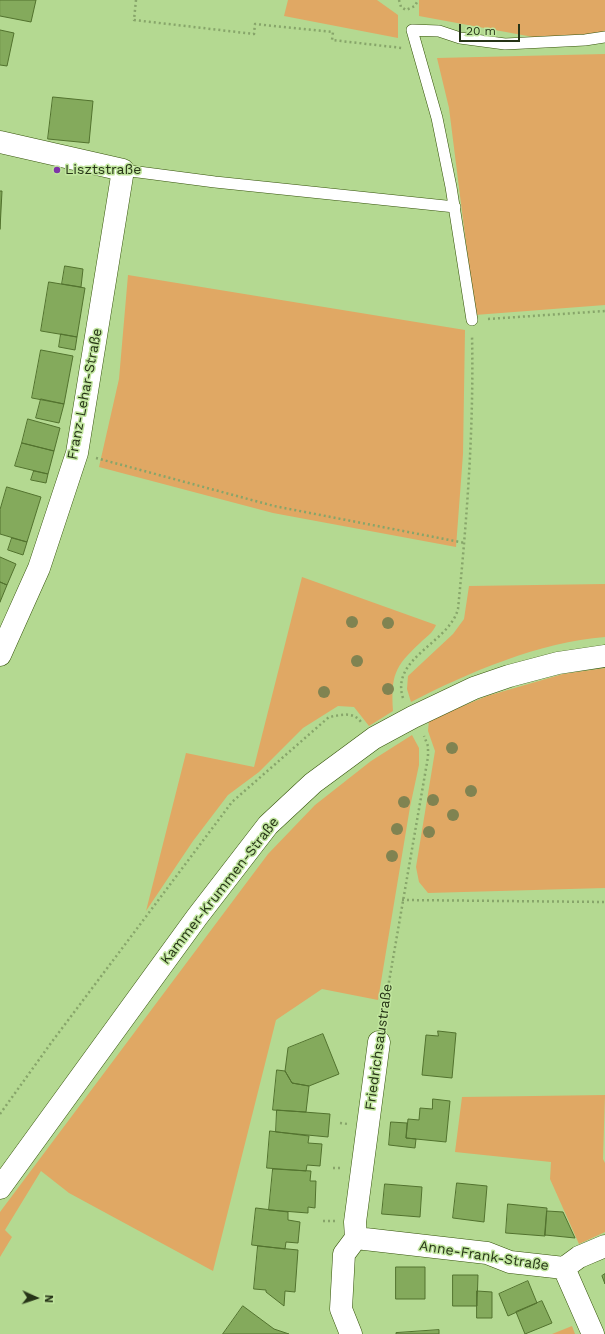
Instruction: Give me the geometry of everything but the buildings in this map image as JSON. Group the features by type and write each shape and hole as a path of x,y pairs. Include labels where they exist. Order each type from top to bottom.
{"street":[{"path":"0,142 123,170"},
{"name":"Franz-Lehar-Straße","path":"0,656 39,568 76,452 123,170"},
{"name":"Kammer-Krummen-Straße","path":"0,1188 197,917 268,825 313,783 374,738 413,717 474,688 509,676 558,663 605,656"},
{"name":"Friedrichsaustraße","path":"356,1238 355,1222 379,1042"},
{"path":"351,1334 341,1309 344,1254 356,1238"},
{"name":"Anne-Frank-Straße","path":"356,1238 487,1253 510,1262 564,1268 579,1257 605,1246"},
{"name":"Anne-Frank-Straße","path":"564,1268 593,1334"}],"lane":[{"path":"472,320 455,207 437,118 412,30 439,31 460,38 505,44 585,40 605,37"},
{"path":"123,170 223,183 455,207"}],"path":[{"path":"136,0 134,20 254,34 255,24 333,32 332,40 418,49"},
{"path":"398,0 404,9 410,10 415,6 418,0"},
{"path":"406,705 401,691 401,680 405,671 414,659 451,625 455,617 465,543 473,401 472,320 605,311"},
{"path":"76,452 274,506 465,543"},
{"path":"0,1114 51,1043 232,802 329,717 350,714 358,717 374,738"},
{"name":"Friedrichsaustraße","path":"379,1042 402,900 428,757 428,746 423,733"},
{"path":"402,900 605,902"}],"shaded area":[{"path":"288,0 377,0 398,15 398,38 284,16"},
{"path":"419,0 605,0 605,34 533,37 419,16"},
{"path":"605,54 605,305 475,315 449,108 437,58"},
{"path":"128,275 465,330 463,454 456,547 273,513 99,467 119,379"},
{"path":"302,577 436,625 435,628 411,651 396,673 393,689 393,711 369,726 354,707 338,706 303,728 259,772 228,795 193,841 146,911 186,753 254,767"},
{"path":"605,584 605,637 555,645 505,660 457,680 411,702 407,689 408,676 453,634 464,619 469,586"},
{"path":"605,668 605,888 428,893 419,882 416,867 435,751 428,731 429,720 487,696 563,674"},
{"path":"412,735 419,748 419,765 410,807 378,1000 322,989 276,1020 213,1271 69,1193 41,1171 5,1230 12,1237 0,1257 0,1212 268,854 315,805 371,761"},
{"path":"605,1095 603,1159 605,1163 605,1232 579,1244 550,1179 551,1162 455,1152 462,1097"},
{"path":"572,1326 575,1334 552,1334"}],"place":[{"name":"Lisztstraße","path":"57,170"}]}
